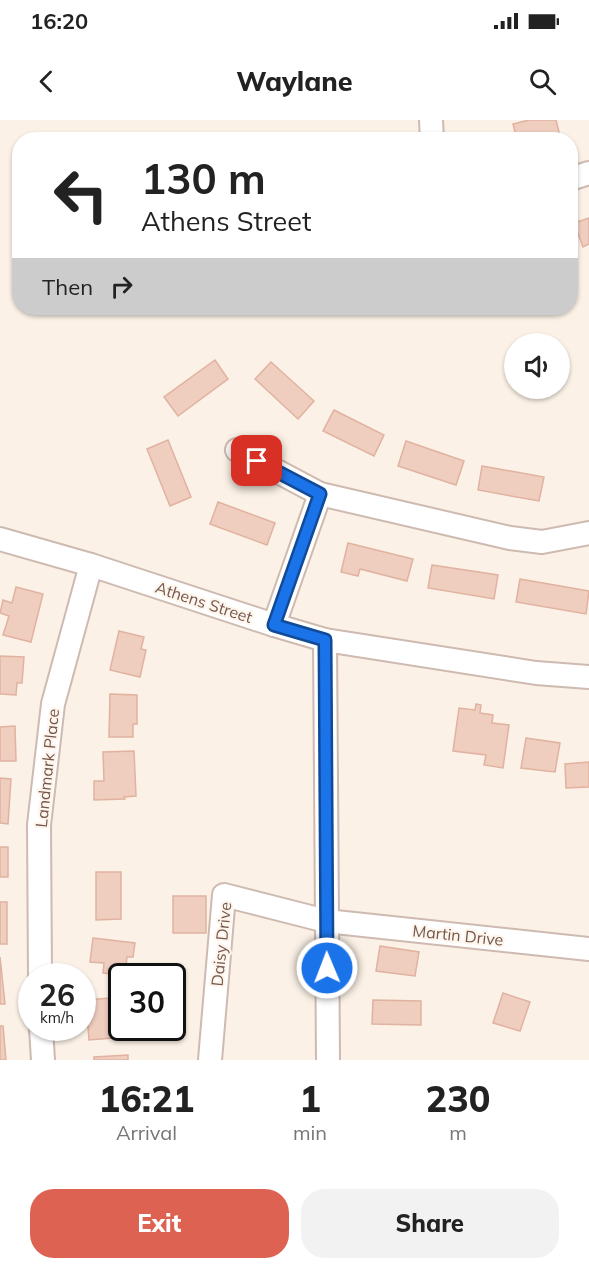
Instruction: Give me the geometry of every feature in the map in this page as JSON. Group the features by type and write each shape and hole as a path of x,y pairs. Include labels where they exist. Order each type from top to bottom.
{"street":[{"path":"237,450 320,494 510,538 542,542 589,532"},
{"path":"274,625 320,494"},
{"name":"Athens Street","path":"0,539 91,565 325,640 536,673 589,677"},
{"name":"Landmark Place","path":"40,963 39,825 54,704 91,565"},
{"path":"325,640 328,1060"},
{"name":"Daisy Drive","path":"210,1060 224,895 326,921"},
{"name":"Martin Drive","path":"326,921 589,949"},
{"path":"41,1041 42,1060"}],"building":[{"path":"529,120 556,120 559,132 515,132 513,124"},
{"path":"589,218 589,244 583,247 578,234 578,222"},
{"path":"215,360 228,379 178,416 164,397"},
{"path":"271,362 314,401 298,419 255,379"},
{"path":"334,410 384,435 374,456 323,431"},
{"path":"168,440 191,497 170,506 147,449"},
{"path":"406,441 464,461 456,485 398,466"},
{"path":"482,466 544,477 539,501 478,490"},
{"path":"218,502 275,523 267,545 210,524"},
{"path":"348,543 413,559 407,581 360,569 358,576 341,572"},
{"path":"432,565 498,575 494,599 428,588"},
{"path":"520,579 589,591 586,614 516,602"},
{"path":"16,587 43,594 31,642 3,635 9,616 0,613 3,600 12,603"},
{"path":"119,631 144,637 141,649 146,650 140,677 110,670"},
{"path":"0,656 24,657 22,683 17,683 16,695 0,694"},
{"path":"110,694 137,695 137,724 133,724 133,737 109,737"},
{"path":"476,704 481,705 480,713 493,715 492,723 509,725 503,768 484,765 486,755 453,751 459,708 475,710"},
{"path":"15,726 16,761 0,761 0,727"},
{"path":"526,738 560,743 555,772 521,768"},
{"path":"134,751 136,796 124,797 125,799 94,800 94,781 104,781 103,752"},
{"path":"589,762 589,787 566,788 565,764"},
{"path":"0,778 11,779 8,824 0,823"},
{"path":"0,847 8,847 8,877 0,877"},
{"path":"96,872 121,872 121,919 96,920"},
{"path":"173,896 206,896 206,933 173,933"},
{"path":"0,902 7,902 7,944 0,944"},
{"path":"93,938 135,943 133,957 127,957 126,963 108,963 108,973 103,973 104,963 90,962"},
{"path":"380,946 419,952 415,976 376,971"},
{"path":"0,957 5,1004 0,1004"},
{"path":"503,993 530,1002 520,1031 493,1023"},
{"path":"108,998 108,1038 96,1039 96,999"},
{"path":"373,1000 421,1001 421,1025 372,1024"},
{"path":"0,1026 3,1026 6,1060 0,1060"},
{"path":"128,1055 128,1060 94,1060 94,1057"}],"route":[{"path":"257,461 320,494 274,625 325,640 327,968"}]}
